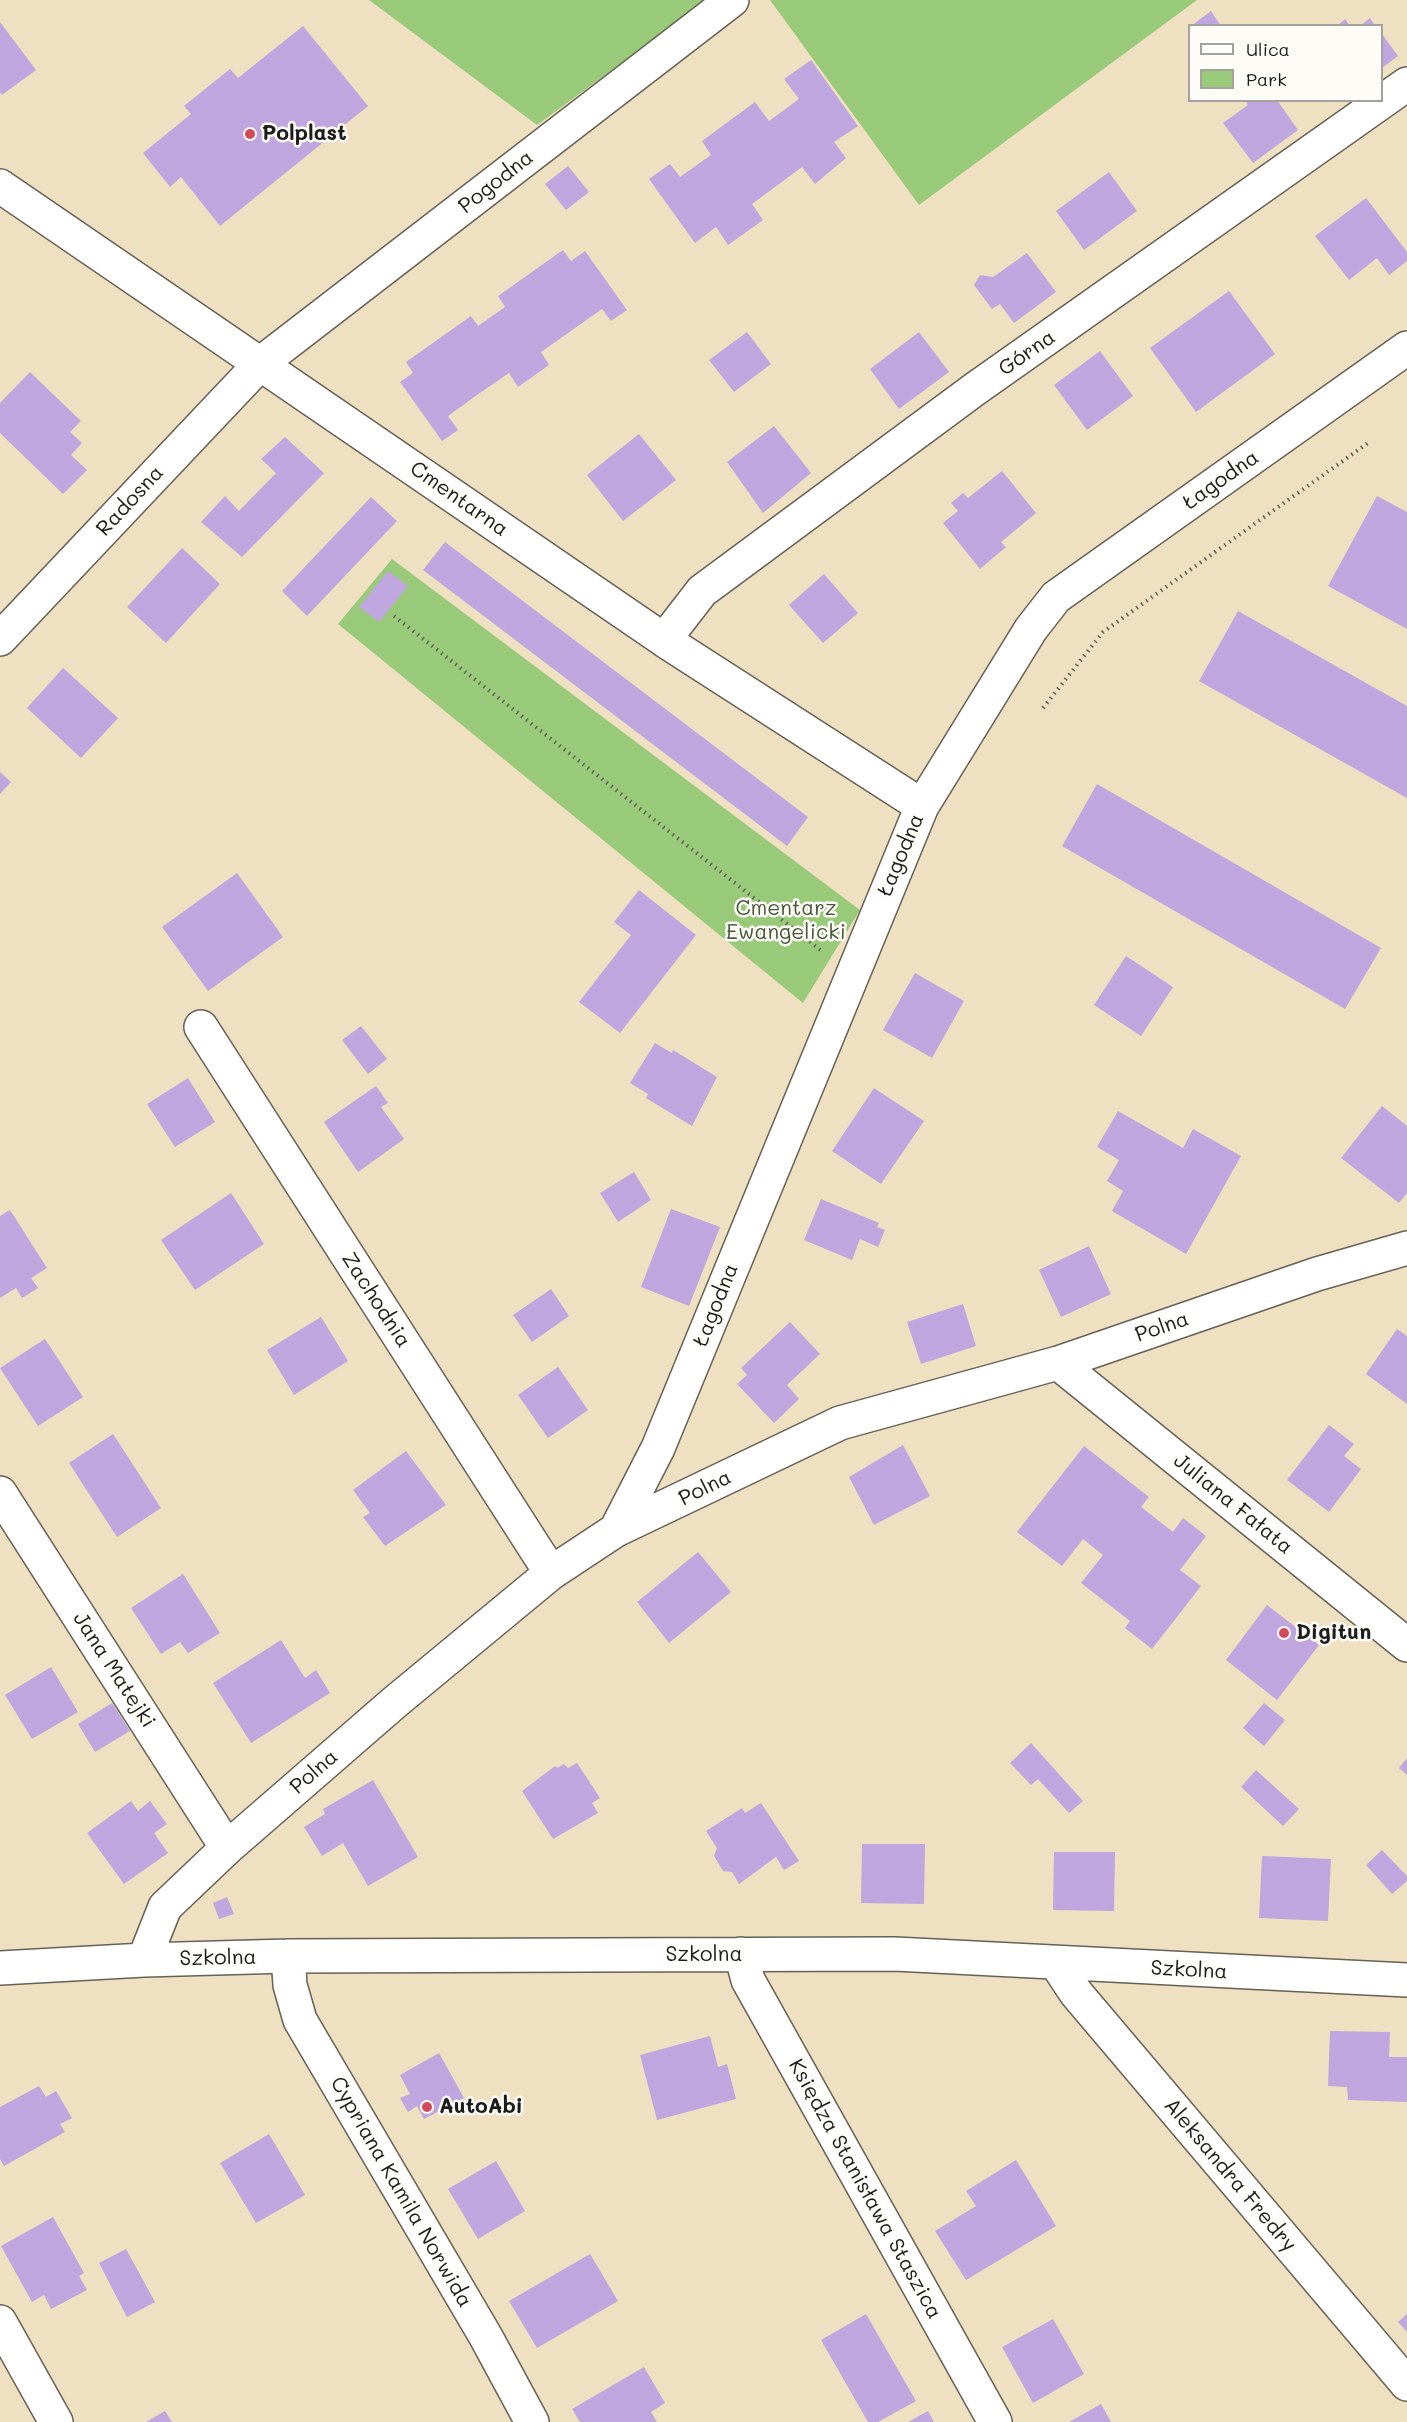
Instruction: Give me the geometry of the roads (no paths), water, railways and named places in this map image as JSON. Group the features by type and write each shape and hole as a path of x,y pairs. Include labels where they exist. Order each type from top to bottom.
{"street":[{"name":"Pogodna","path":"261,363 732,0"},
{"name":"Górna","path":"1383,101 1407,84"},
{"name":"Górna","path":"664,640 702,591 975,389 1382,102"},
{"name":"Cmentarna","path":"0,186 664,640 921,806"},
{"name":"Łagodna","path":"616,1530 658,1448 921,806 1031,629 1056,597 1407,348"},
{"name":"Radosna","path":"0,639 261,363"},
{"name":"Zachodnia","path":"201,1027 550,1573"},
{"name":"Polna","path":"144,1960 165,1907 227,1848 550,1573 616,1530 840,1423 1058,1363 1317,1274 1407,1248"},
{"name":"Juliana Fałata","path":"1058,1363 1407,1645"},
{"name":"Jana Matejki","path":"0,1492 227,1848"},
{"name":"Księdza Stanisława Staszica","path":"741,1954 748,1980 995,2422"},
{"name":"Szkolna","path":"0,1968 144,1960 288,1956 895,1954 1407,1980"},
{"name":"Cypriana Kamila Norwida","path":"288,1956 290,1985 300,2020 486,2337 532,2422"},
{"name":"Aleksandra Fredry","path":"1056,1963 1076,1993 1407,2384"},
{"path":"0,2322 56,2422"}],"place":[{"name":"Polplast","path":"250,134"},
{"name":"Digitun","path":"1284,1633"},
{"name":"AutoAbi","path":"427,2107"}],"park label":[{"name":"Cmentarz Ewangelicki","path":"786,921"}]}
